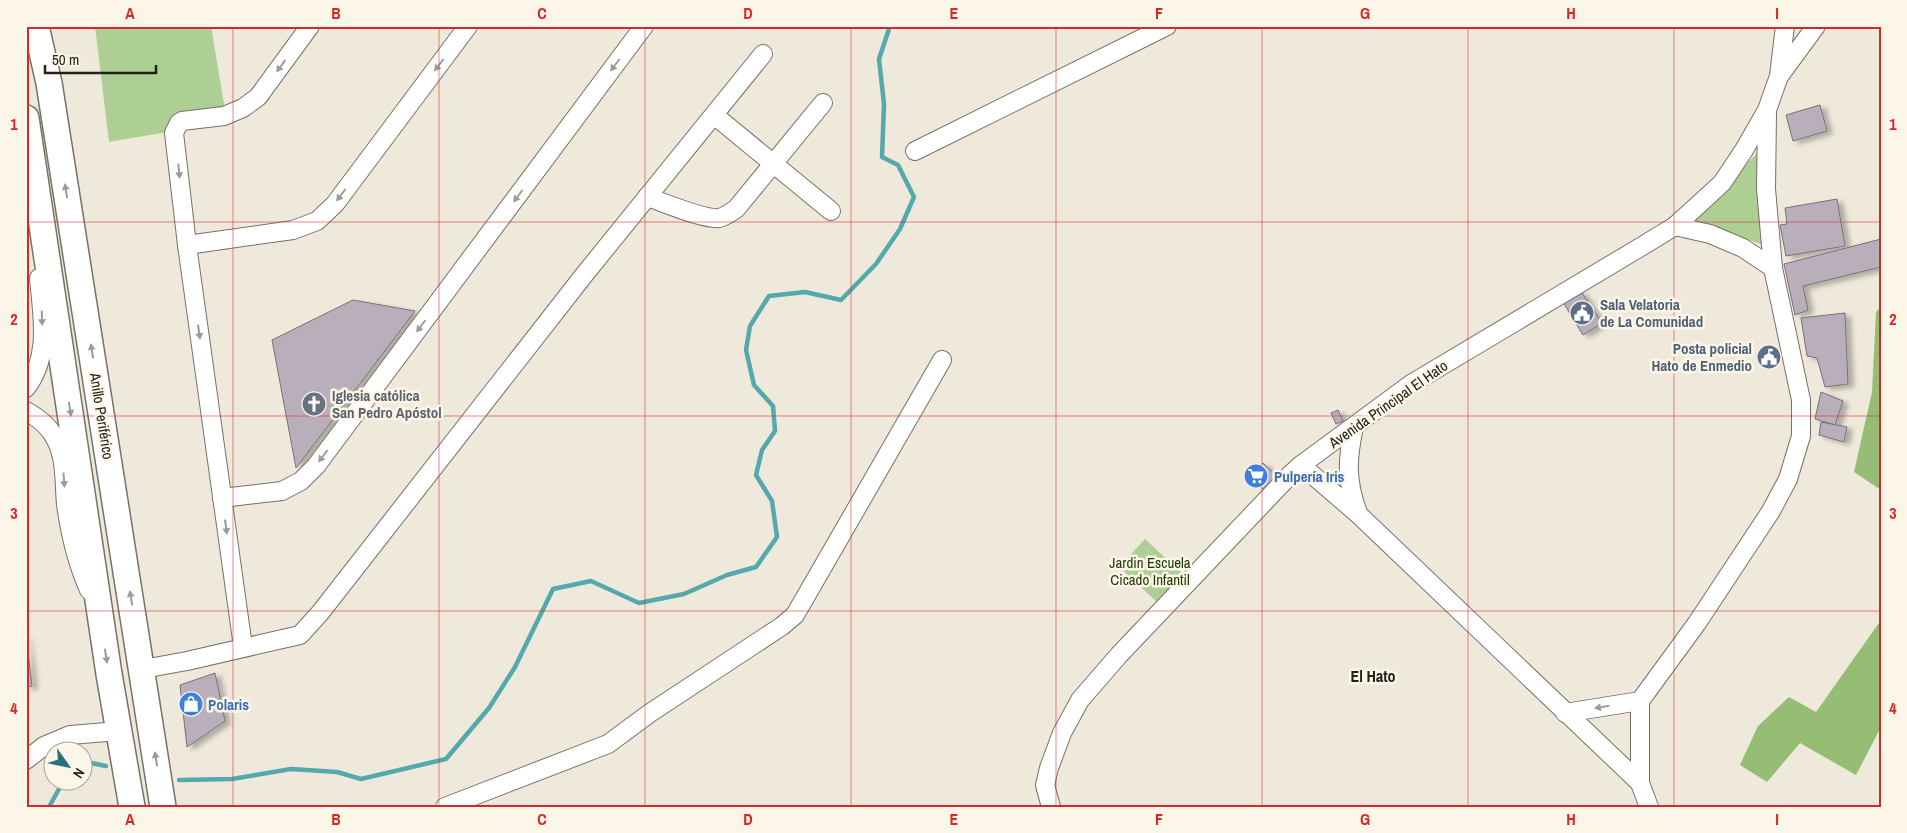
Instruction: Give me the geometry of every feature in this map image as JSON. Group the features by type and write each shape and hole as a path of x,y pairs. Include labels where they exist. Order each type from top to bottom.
{"highway":[{"name":"Anillo Periférico","path":"36,26 49,83 143,669 163,807"},
{"path":"41,26 49,83"},
{"name":"Anillo Periférico","path":"26,118 132,807"}],"street":[{"path":"187,245 293,230 317,221 335,204 468,26"},
{"path":"222,498 282,491 301,481 316,466 644,26"},
{"path":"916,152 1167,26"},
{"name":"Avenida Principal El Hato","path":"1051,807 1045,785 1049,768 1062,733 1080,700 1125,648 1301,465 1411,384 1675,226 1722,183 1767,110 1779,76 1785,26"},
{"path":"1779,76 1816,26"},
{"path":"243,647 187,245 174,133 182,121 224,116 243,108 258,97 307,27"},
{"path":"143,669 300,635 647,197 763,54"},
{"path":"647,197 704,216 718,218 727,215 736,209 822,103"},
{"path":"1649,807 1640,783 1640,701 1697,623 1772,511 1788,479 1797,455 1801,436 1801,400 1773,268 1766,189 1767,110"},
{"path":"714,115 831,211"},
{"path":"1675,226 1710,234 1743,248 1773,268"},
{"path":"26,388 39,367 43,348 38,276 44,235"},
{"path":"445,807 608,744 650,713 782,626 795,615 942,360"},
{"path":"26,411 46,425 57,441 64,470 71,532 82,575 102,617"},
{"path":"1354,427 1349,450 1348,472 1350,493 1358,514"},
{"path":"1301,465 1358,514 1640,783"},
{"path":"1565,713 1640,701"},
{"path":"26,760 44,746 70,735 119,731"}],"green space":[{"path":"95,26 211,26 225,110 171,118 173,131 109,142"},
{"path":"1761,149 1764,245 1690,221"},
{"path":"1881,307 1881,490 1854,472 1872,392 1876,312"},
{"name":"Jardin Escuela Cicado Infantil","path":"1145,539 1184,575 1158,603 1119,567"},
{"path":"1881,620 1881,727 1856,775 1800,743 1767,782 1740,765 1758,726 1789,697 1816,712"}],"building":[{"path":"1820,105 1827,131 1793,141 1786,115"},
{"path":"1837,199 1845,246 1786,256 1780,225 1787,224 1785,208"},
{"path":"1881,239 1881,267 1803,286 1808,310 1795,315 1784,264"},
{"name":"Sala Velatoria de La Comunidad","path":"1581,291 1602,323 1583,335 1563,302"},
{"name":"Iglesia católica San Pedro Apóstol","path":"353,300 415,311 296,468 272,340"},
{"path":"1845,313 1848,384 1825,387 1817,358 1807,356 1801,318"},
{"path":"1821,392 1843,401 1835,425 1815,419"},
{"path":"1338,410 1343,421 1336,424 1331,413"},
{"path":"1821,422 1847,427 1844,442 1819,435"},
{"path":"1263,463 1277,476 1264,490 1250,476"},
{"path":"26,635 32,686 26,687"},
{"path":"215,673 225,721 187,747 180,685"}],"waterway":[{"path":"179,780 232,779 291,769 337,772 361,779 446,759 489,708 515,667 553,589 591,581 639,603 684,594 727,575 756,567 777,537 772,501 756,475 762,450 775,431 773,406 754,385 746,350 750,326 769,296 805,292 841,300 876,264 900,229 914,197 898,165 882,157 884,104 879,59 890,26"},
{"path":"92,763 106,766"},
{"path":"49,807 58,790"}],"place":[{"name":"Sala Velatoria de La Comunidad","path":"1582,313"},
{"name":"Posta policial Hato de Enmedio","path":"1769,357"},
{"name":"Iglesia católica San Pedro Apóstol","path":"314,404"},
{"name":"Pulpería Iris","path":"1256,476"},
{"name":"Polaris","path":"191,704"}],"district":[{"name":"El Hato","path":"1373,676"}]}
